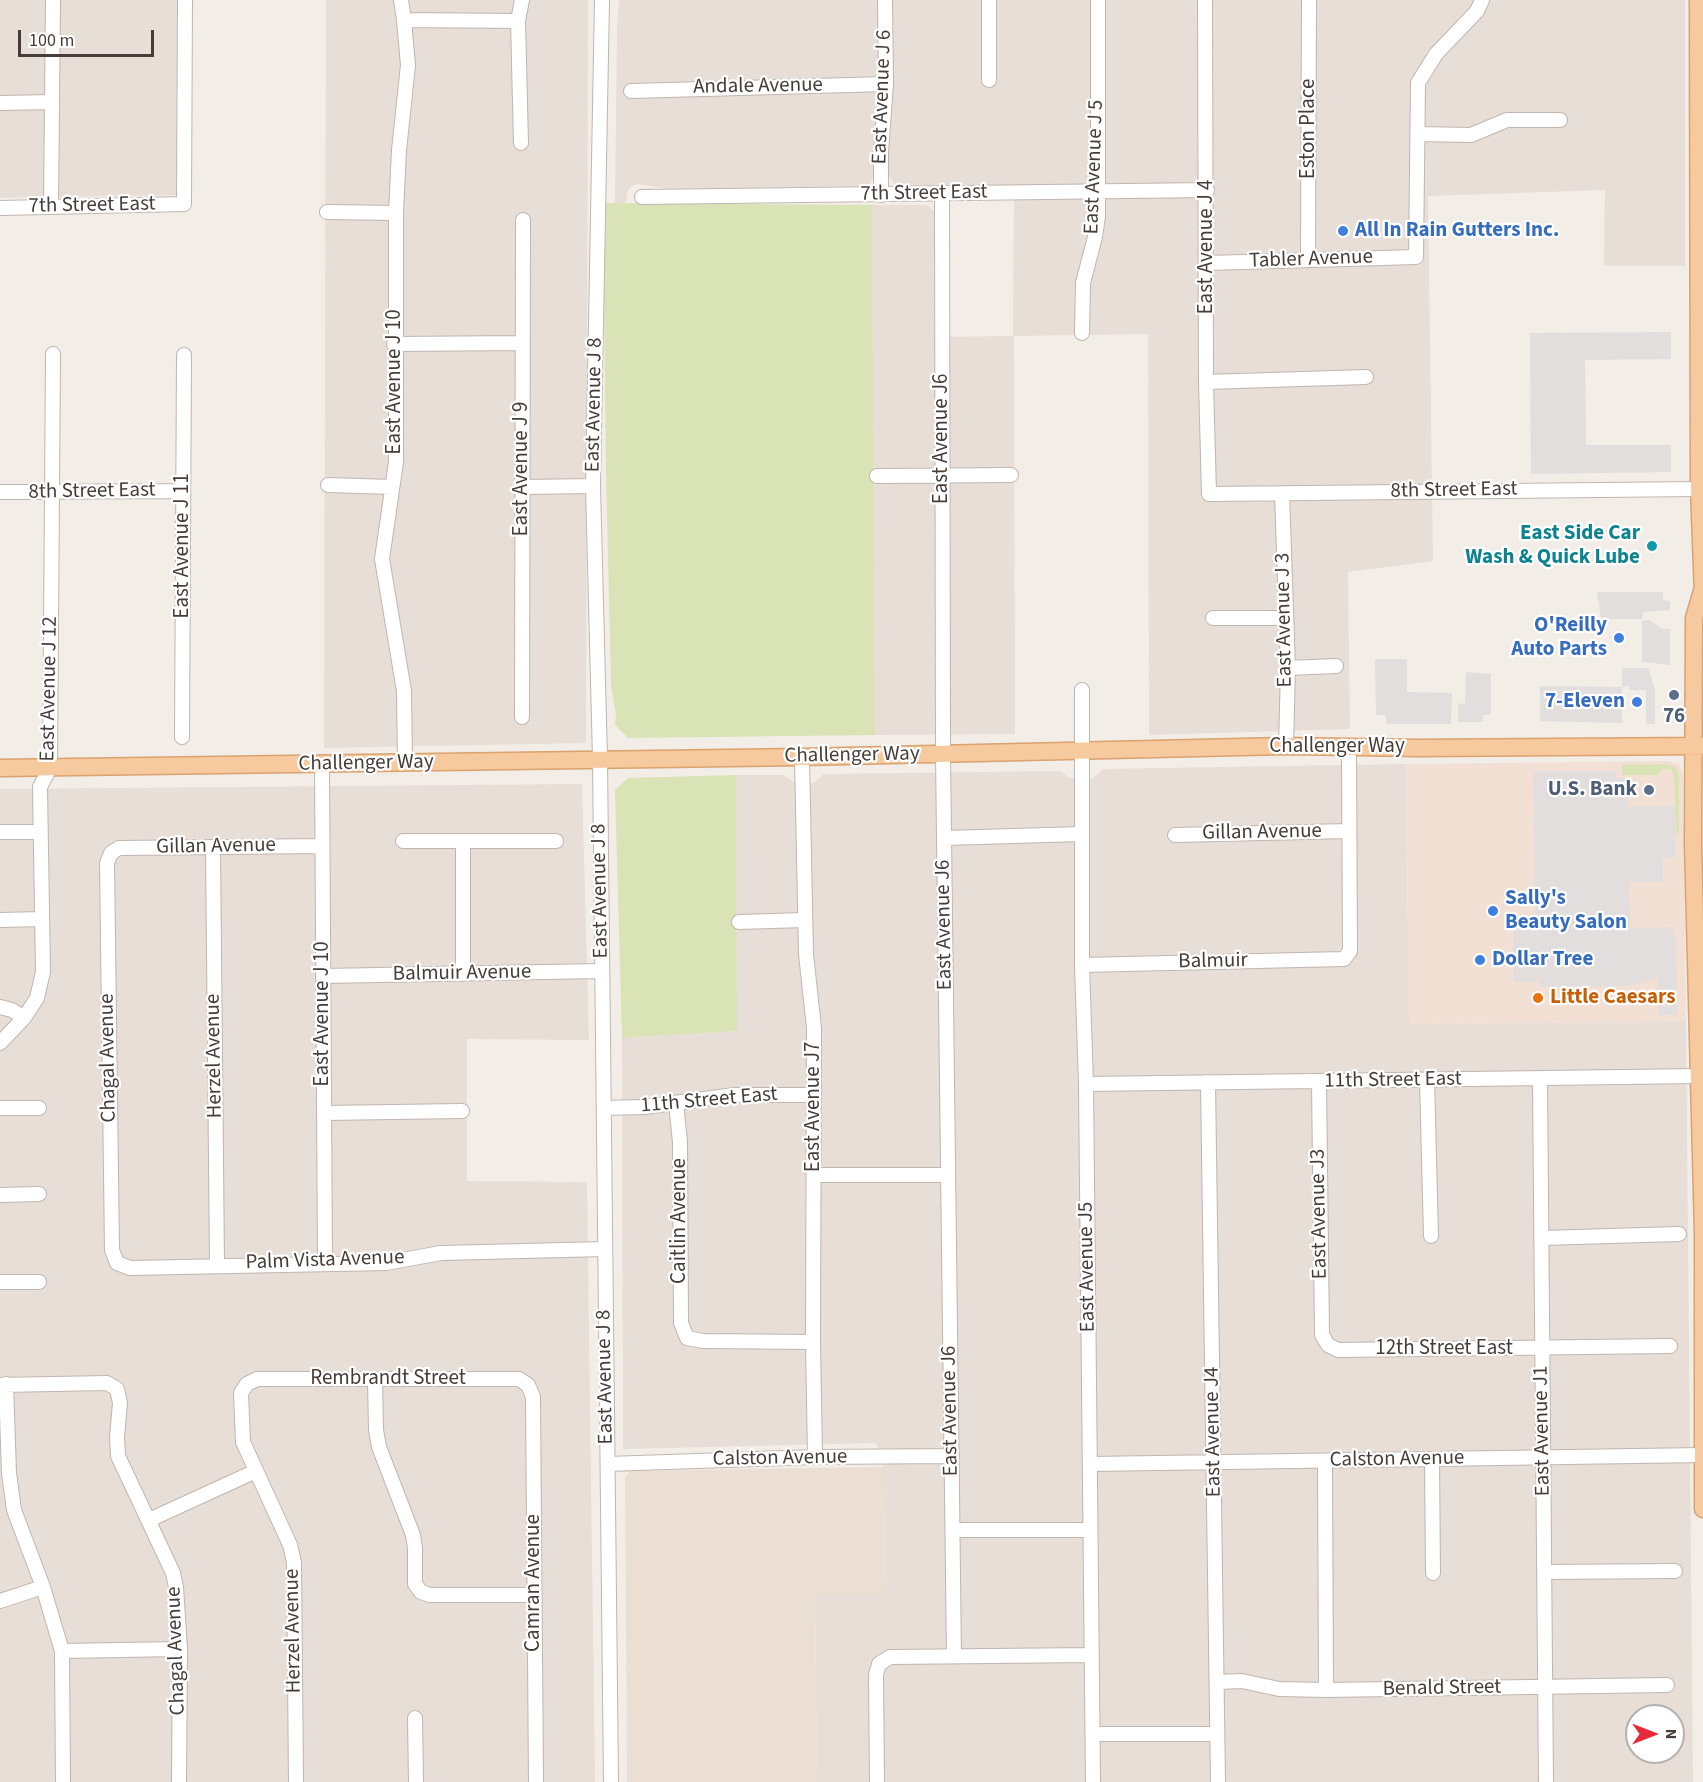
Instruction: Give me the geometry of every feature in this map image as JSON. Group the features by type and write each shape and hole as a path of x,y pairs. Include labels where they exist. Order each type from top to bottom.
{"main road":[{"path":"1698,0 1701,388 1699,489 1703,592 1694,618 1699,746 1694,876 1703,1234 1703,1509"},
{"name":"Challenger Way","path":"0,768 322,765 1286,747 1699,746"},
{"path":"1694,876 1703,892 1703,905"},
{"path":"1696,961 1703,979"}],"street":[{"path":"51,207 53,0"},
{"name":"7th Street East","path":"0,208 184,204 185,0"},
{"name":"East Avenue J 10","path":"401,0 405,20 408,65 399,150 396,213 394,344 396,462 382,559 404,691 405,763"},
{"path":"521,143 518,21 522,0"},
{"name":"East Avenue J 8","path":"602,0 593,486 600,759 611,1782"},
{"name":"East Avenue J 6","path":"881,195 881,152 886,84 885,0"},
{"path":"989,0 989,80"},
{"name":"East Avenue J 5","path":"1082,333 1083,283 1097,226 1098,0"},
{"name":"East Avenue J 4","path":"1205,0 1206,382 1209,494"},
{"name":"Eston Place","path":"1308,259 1309,0"},
{"path":"1482,0 1477,11 1436,54 1418,82 1418,134 1471,135 1507,120 1560,120"},
{"path":"405,20 518,21"},
{"name":"Andale Avenue","path":"631,91 886,84"},
{"path":"0,103 52,102"},
{"name":"Tabler Avenue","path":"1207,263 1416,257 1418,134"},
{"name":"7th Street East","path":"642,197 1207,190"},
{"name":"East Avenue J6","path":"942,194 943,753 954,1656"},
{"path":"327,212 396,213"},
{"name":"East Avenue J 9","path":"522,717 523,220"},
{"path":"394,344 523,343"},
{"name":"East Avenue J 12","path":"0,1043 24,1018 37,998 43,972 40,787 50,768 53,354"},
{"name":"East Avenue J 11","path":"182,737 184,355"},
{"path":"1206,382 1366,377"},
{"path":"877,476 1011,475"},
{"path":"328,485 392,487"},
{"path":"522,487 593,486"},
{"name":"8th Street East","path":"1209,494 1699,489"},
{"name":"8th Street East","path":"0,492 183,491"},
{"name":"East Avenue J 3","path":"1282,493 1287,668 1286,747"},
{"path":"1213,618 1285,618"},
{"path":"1287,668 1336,666"},
{"path":"1082,690 1083,751"},
{"path":"1348,748 1349,831"},
{"name":"East Avenue J5","path":"1083,751 1082,965 1086,1084 1093,1782"},
{"name":"East Avenue J7","path":"802,757 806,954 814,1028 815,1457"},
{"name":"East Avenue J 10","path":"322,765 325,1264"},
{"name":"Gillan Avenue","path":"1175,835 1349,831"},
{"name":"Balmuir","path":"1082,965 1344,960 1350,951 1349,831"},
{"path":"0,832 41,832"},
{"path":"944,838 1082,834"},
{"path":"403,841 556,841"},
{"path":"463,841 463,974"},
{"name":"Gillan Avenue","path":"111,853 119,848 322,846"},
{"name":"Herzel Avenue","path":"213,847 217,1265"},
{"name":"Chagal Avenue","path":"111,853 107,863 111,1191 112,1250 117,1263"},
{"path":"0,920 42,920"},
{"path":"739,922 805,920"},
{"name":"Balmuir Avenue","path":"323,976 602,971"},
{"path":"0,1007 12,1010 24,1018"},
{"name":"11th Street East","path":"1086,1084 1699,1076"},
{"name":"East Avenue J1","path":"1540,1079 1546,1782"},
{"path":"1427,1080 1431,1236"},
{"name":"East Avenue J3","path":"1319,1081 1322,1335 1328,1345"},
{"name":"East Avenue J4","path":"1208,1082 1218,1782"},
{"name":"11th Street East","path":"604,1108 644,1107 734,1095 814,1095"},
{"name":"Caitlin Avenue","path":"676,1103 680,1142 681,1323 687,1338 703,1341 813,1342"},
{"path":"0,1108 39,1108"},
{"path":"324,1113 462,1111"},
{"path":"814,1175 948,1175"},
{"path":"0,1195 39,1194"},
{"path":"1542,1238 1679,1234"},
{"name":"Palm Vista Avenue","path":"117,1263 130,1268 386,1263 441,1253 605,1249"},
{"path":"0,1282 39,1282"},
{"name":"12th Street East","path":"1328,1345 1338,1350 1670,1346"},
{"name":"Rembrandt Street","path":"247,1384 257,1379 519,1379 528,1385"},
{"path":"375,1380 376,1430 379,1447 413,1535 415,1584 421,1592 430,1595 533,1595"},
{"name":"Chagal Avenue","path":"3,1384 107,1383 117,1389 120,1403 118,1456 173,1573 176,1587 180,1649 179,1782"},
{"path":"3,1384 14,1510 43,1587 62,1651 63,1782"},
{"name":"Herzel Avenue","path":"247,1384 241,1393 243,1442 290,1545 294,1562 296,1782"},
{"name":"Camran Avenue","path":"528,1385 533,1397 536,1782"},
{"name":"Calston Avenue","path":"1090,1464 1703,1455"},
{"name":"Calston Avenue","path":"608,1464 815,1457 952,1456"},
{"path":"1432,1459 1433,1573"},
{"path":"1324,1461 1326,1690"},
{"path":"149,1520 255,1471"},
{"path":"952,1530 1090,1530"},
{"path":"1545,1572 1675,1571"},
{"path":"0,1601 43,1587"},
{"path":"62,1651 180,1649"},
{"path":"877,1782 876,1675 879,1664 890,1657 1090,1655"},
{"name":"Benald Street","path":"1217,1682 1242,1681 1279,1689 1326,1690 1667,1685"},
{"path":"415,1718 416,1782"},
{"path":"1093,1734 1217,1734"}],"shaded area":[{"path":"0,0 178,0 177,195 0,198"},
{"path":"326,0 588,0 586,743 324,748"},
{"path":"619,0 1685,0 1685,266 1604,266 1605,190 1428,196 1433,561 1348,572 1350,729 1149,735 1148,334 1014,336 1015,734 875,735 872,205 927,205 935,212 934,337 1013,336 1014,185 899,186 893,183 890,177 873,177 865,186 670,189 638,184 631,186 627,192 626,203 615,203"},
{"path":"1671,332 1671,359 1585,360 1586,445 1671,445 1671,472 1531,474 1530,333"},
{"path":"1597,592 1663,592 1663,600 1670,601 1670,610 1643,612 1642,619 1601,619"},
{"path":"1650,620 1662,629 1670,629 1670,665 1642,662 1642,621"},
{"path":"1375,659 1407,659 1407,692 1452,693 1451,724 1386,724 1386,715 1376,715"},
{"path":"1622,668 1648,668 1655,690 1655,724 1646,724 1646,690 1629,690 1629,686 1622,687"},
{"path":"1466,672 1491,674 1491,715 1483,715 1483,722 1458,722 1458,704 1465,703"},
{"path":"1540,686 1622,687 1622,723 1540,721"},
{"path":"1667,761 1679,764 1683,774 1686,1022 1409,1024 1406,764"},
{"path":"1406,764 1409,1024 1686,1022 1693,1782 817,1782 815,1595 884,1594 883,1467 876,1443 623,1449 622,1038 737,1031 736,775 784,775 793,782 813,783 824,774 1060,771 1069,778 1091,779 1103,769"},
{"path":"1533,771 1616,771 1616,778 1628,778 1628,807 1675,806 1675,857 1663,858 1663,882 1629,882 1630,928 1673,927 1673,935 1676,937 1677,1015 1658,1015 1658,977 1627,986 1539,987 1539,979 1535,982 1513,982 1513,920 1535,919"},
{"path":"582,784 589,1040 467,1039 467,1181 587,1182 595,1782 0,1782 0,789"},
{"path":"883,1467 884,1595 815,1595 817,1782 627,1782 625,1477 630,1471"}],"green space":[{"path":"606,203 872,205 875,735 628,738 615,725 616,715 611,685 606,471 603,207"},
{"path":"1666,764 1675,767 1679,774 1679,834 1676,834 1674,774 1670,769 1662,769 1657,775 1622,775 1622,765"},
{"path":"736,775 737,1031 622,1038 615,790 628,778"}],"place":[{"name":"All In Rain Gutters Inc.","path":"1343,231"},
{"name":"East Side Car Wash & Quick Lube","path":"1652,546"},
{"name":"O'Reilly Auto Parts","path":"1619,638"},
{"name":"76","path":"1674,695"},
{"name":"7-Eleven","path":"1637,702"},
{"name":"U.S. Bank","path":"1649,790"},
{"name":"Sally's Beauty Salon","path":"1493,911"},
{"name":"Dollar Tree","path":"1480,960"},
{"name":"Little Caesars","path":"1538,998"}]}
